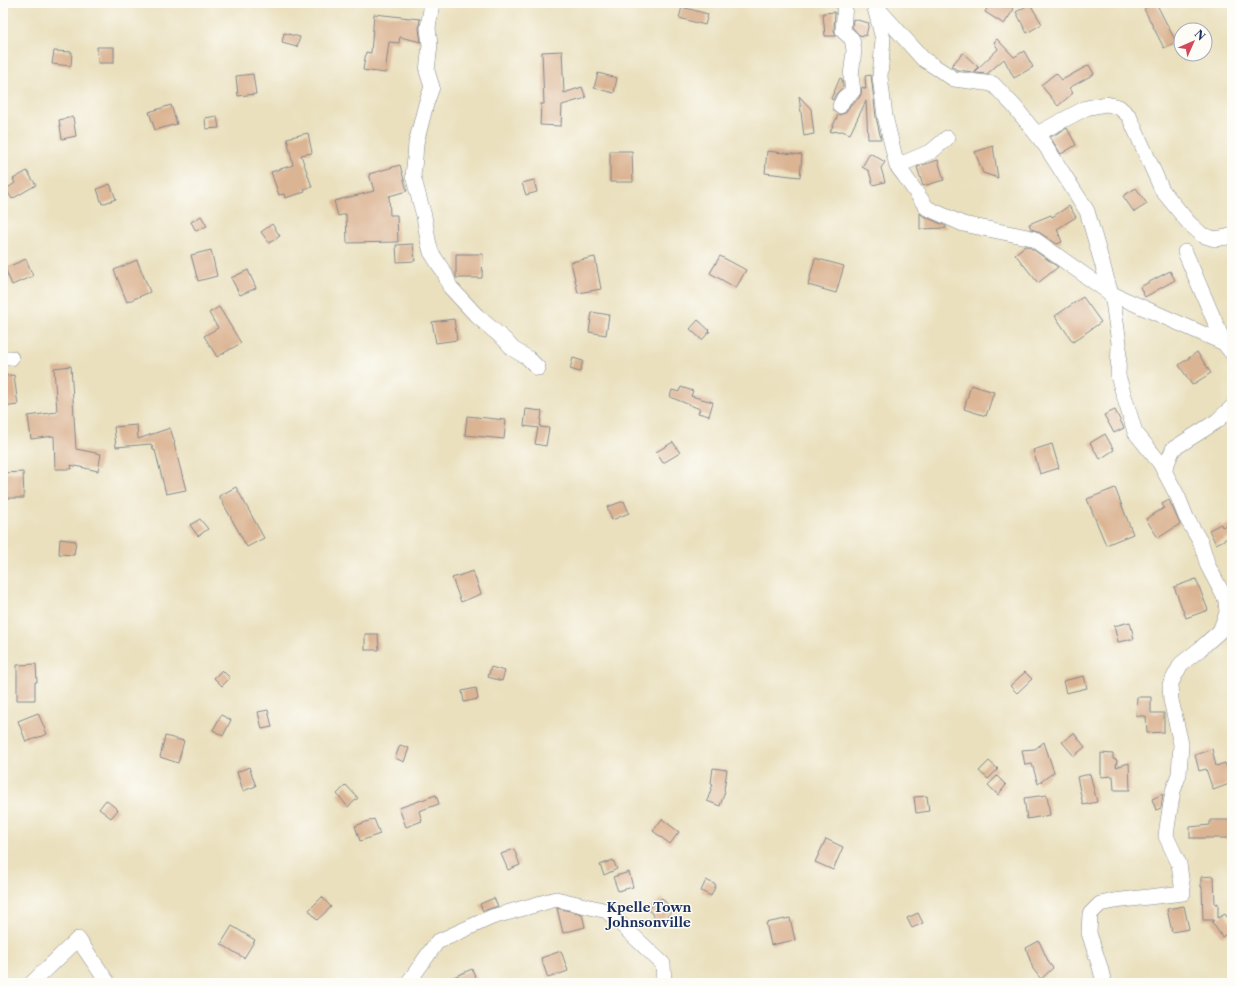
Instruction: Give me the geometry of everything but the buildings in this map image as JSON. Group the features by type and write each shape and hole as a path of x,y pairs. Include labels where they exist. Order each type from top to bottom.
{"street":[{"path":"432,3 428,28 430,45 427,71 432,87 416,143 413,176 424,216 431,252 445,274 450,287 513,349 528,358 538,368"},
{"path":"840,106 844,98 853,91 851,76 854,50 852,38 843,31 845,3"},
{"path":"874,4 923,59 954,78 993,84 1014,106 1037,134 1087,211 1113,300 1119,343 1118,376 1135,432 1160,463 1201,544 1208,566 1226,600 1227,613 1220,631 1181,664 1170,686 1171,700 1182,744 1180,774 1173,791 1166,836 1179,864 1183,893 1100,904 1090,914 1089,933 1104,983"},
{"path":"874,4 884,39 880,78 885,116 897,166 927,208 963,224 1032,238 1110,293 1228,348"},
{"path":"1037,134 1086,108 1106,104 1118,107 1129,116 1162,190 1188,222 1202,235 1208,237 1215,239 1232,235"},
{"path":"897,166 932,151 947,138"},
{"path":"1185,252 1228,348"},
{"path":"1164,471 1173,449 1217,421 1232,407"},
{"path":"408,983 437,942 492,917 556,899 607,911 663,964 664,983"},
{"path":"32,983 78,939 108,983"}],"district":[{"name":"Kpelle Town Johnsonville","path":"649,914"}]}
